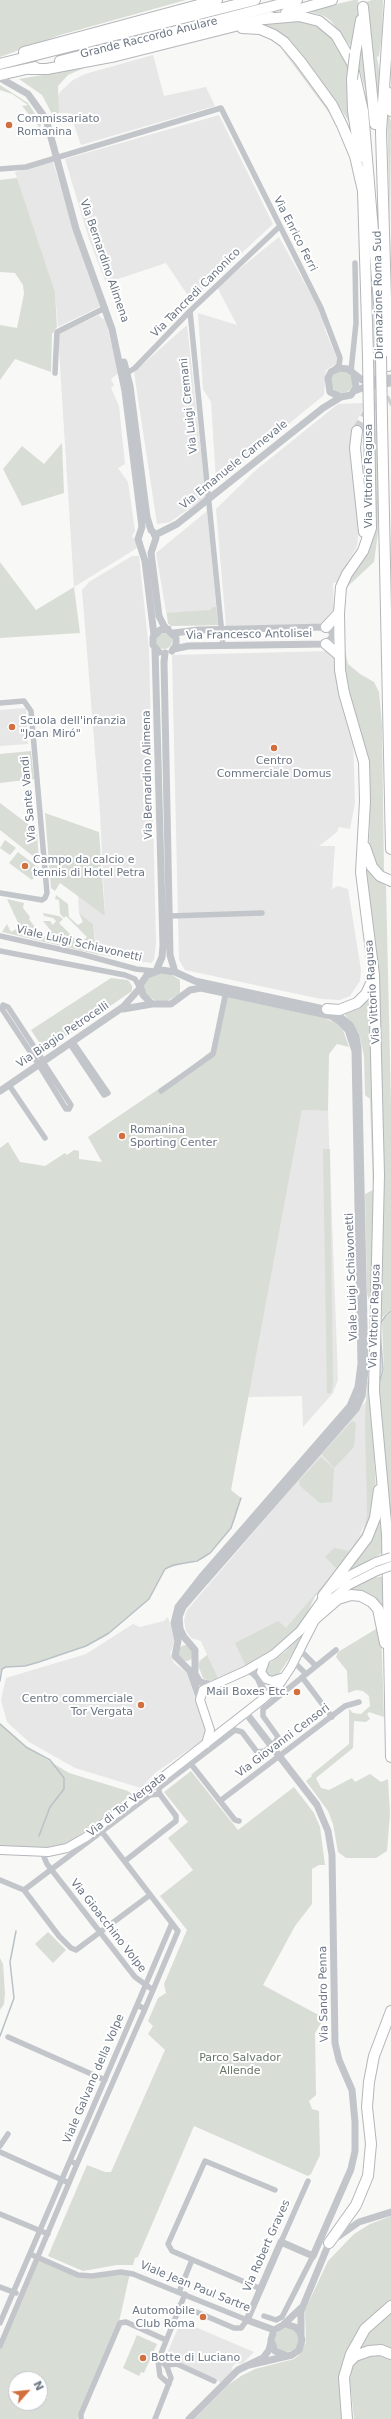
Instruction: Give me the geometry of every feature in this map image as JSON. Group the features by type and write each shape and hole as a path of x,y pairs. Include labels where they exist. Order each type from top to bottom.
{"highway":[{"path":"0,63 58,42 217,0"},
{"name":"Grande Raccordo Anulare","path":"0,63 254,0"},
{"name":"Grande Raccordo Anulare","path":"0,77 297,0"},
{"path":"29,69 47,69 116,56 265,19 332,0"},
{"path":"390,0 387,85 391,111"},
{"path":"363,3 352,80 363,190"},
{"name":"Diramazione Roma Sud","path":"363,3 375,108 379,303 391,546"},
{"path":"265,19 303,16 319,21 336,35 352,61 363,111 379,303"},
{"path":"218,30 260,29 276,36 287,46 328,100 340,120 355,156 363,190"},
{"path":"388,45 381,132 388,366"},
{"name":"Via Vittorio Ragusa","path":"363,190 371,524 363,551 342,584 339,613 341,684 364,762 365,793 361,877 374,975 379,1175 373,1360 375,1406 387,1534 391,1674 391,1757"},
{"path":"388,366 391,330"},
{"name":"Diramazione Roma Sud","path":"388,366 385,420 391,849"},
{"path":"357,431 355,448 365,524 363,551"},
{"path":"326,627 339,613"},
{"path":"326,644 340,655"},
{"path":"363,827 367,858 376,873 391,881"},
{"path":"327,1009 339,1010 357,1003 366,994 374,975"},
{"path":"323,1596 370,1534 377,1508 380,1462"},
{"path":"316,1618 330,1604 342,1597 356,1595 368,1599 376,1606 381,1616 391,1674"},
{"path":"329,2243 356,2205 368,2176 371,2144 368,2107 369,2082 374,2056 391,2011"},
{"path":"347,2419 344,2386 348,2363 354,2345 363,2332 391,2306"},
{"path":"348,2363 358,2355 369,2351 381,2350 391,2354"}],"main road":[{"path":"206,1744 210,1735 200,1700 201,1691 265,1661 297,1634 323,1596 350,1575 376,1562 391,1557"},
{"name":"Via di Tor Vergata","path":"0,1850 42,1852 75,1844 160,1788 206,1744 263,1699 284,1677 294,1662 316,1618 336,1594 361,1578 391,1566"},
{"path":"265,1661 261,1672 266,1679 272,1681 284,1677"}],"street":[{"path":"0,77 22,90 35,101 47,122 57,157 23,168 0,169"},
{"name":"Via Enrico Ferri","path":"57,157 221,108 279,227 320,305 338,351 340,363 334,370"},
{"name":"Via Bernardino Alimena","path":"57,157 80,244 105,308 117,349 125,391 141,525 140,533"},
{"name":"Via Bernardino Alimena","path":"57,157 82,237 113,319 127,373 148,523 153,533"},
{"name":"Via Tancredi Canonico","path":"127,373 135,368 190,311 279,227"},
{"path":"354,391 356,383 353,373 356,323 355,263"},
{"name":"Via Bernardino Alimena","path":"55,373 57,332 105,308"},
{"name":"Via Luigi Cremani","path":"190,311 224,646"},
{"path":"323,408 327,399 328,378 334,370 343,368 364,380 391,378"},
{"path":"328,388 333,395 341,397 368,386 391,384"},
{"name":"Via Emanuele Carnevale","path":"153,533 174,526 323,408 341,397"},
{"path":"144,530 153,533 151,554 159,616 177,641 174,649 165,653 155,649 152,643 154,635 154,617 141,545 138,539 140,533 144,530"},
{"path":"141,545 148,547 153,545"},
{"path":"326,627 332,632 333,636 326,644"},
{"name":"Via Francesco Antolisei","path":"171,631 326,627"},
{"path":"154,635 160,630 171,631"},
{"name":"Via Francesco Antolisei","path":"174,649 182,647 326,644"},
{"name":"Via Bernardino Alimena","path":"155,649 163,946 162,957 155,971"},
{"name":"Via Bernardino Alimena","path":"165,653 170,958 176,973"},
{"name":"Via Sante Vandi","path":"0,703 24,701 31,709 47,895 42,900 0,893"},
{"path":"169,916 262,913"},
{"name":"Viale Luigi Schiavonetti","path":"0,936 67,950 136,969 176,973 195,981 327,1009 342,1016 350,1025 355,1034 358,1048 365,1371 362,1396 356,1408 184,1605 180,1615 180,1625 183,1636 196,1652 194,1666 196,1677 202,1683 211,1685"},
{"name":"Viale Luigi Schiavonetti","path":"0,951 125,975 135,979 144,998 152,1004 171,1004 182,995 197,988 226,993 332,1017 344,1025 353,1039 355,1058 361,1364 357,1392 350,1406 182,1600 174,1620 178,1641 175,1658 189,1670 200,1700"},
{"name":"Viale Luigi Schiavonetti","path":"140,988 144,978 155,971"},
{"path":"176,973 184,984 182,995"},
{"name":"Via Biagio Petrocelli","path":"0,1091 119,1010 128,1003 140,988"},
{"path":"161,1091 213,1054 226,993"},
{"name":"Via Biagio Petrocelli","path":"119,1010 152,1004"},
{"path":"41,1063 7,1006 3,1005 3,1011 41,1063 71,1105 70,1109 66,1109 41,1063"},
{"path":"72,1043 98,1081"},
{"path":"9,1085 45,1138"},
{"path":"356,1408 357,1392"},
{"path":"177,1646 189,1643"},
{"path":"300,1650 316,1666"},
{"path":"271,1746 277,1741 277,1736 262,1713 264,1708 336,1650"},
{"path":"294,1662 332,1716"},
{"path":"246,1671 252,1672 258,1678 264,1691 263,1699"},
{"name":"Via Giovanni Censori","path":"220,1801 332,1716 349,1704 359,1702"},
{"name":"Via Sandro Penna","path":"246,1713 318,1808 329,1836 332,1855 335,2043 339,2060 351,2088 355,2111 356,2148 352,2167 313,2256 282,2317 276,2320 264,2316"},
{"path":"208,1724 219,1729 228,1727"},
{"name":"Via di Tor Vergata","path":"24,1890 234,1732 240,1730 257,1752 263,1752 271,1746"},
{"path":"191,1764 235,1820 240,1821"},
{"path":"125,1861 175,1823 176,1816 160,1788"},
{"path":"102,1832 172,1923"},
{"path":"42,1852 51,1869"},
{"name":"Via Gioacchino Volpe","path":"51,1869 135,1977 145,1986 153,1990"},
{"path":"0,1880 24,1890 73,1950 79,1949 150,1895"},
{"name":"Viale Galvano della Volpe","path":"0,2323 172,1923 178,1931 0,2346"},
{"path":"137,2006 145,2009"},
{"path":"8,2037 105,2080"},
{"path":"0,2146 8,2134"},
{"path":"0,2152 69,2183"},
{"name":"Viale Galvano della Volpe","path":"70,2161 77,2164"},
{"path":"261,2289 171,2250 168,2244 203,2162 208,2161 275,2190"},
{"name":"Via Robert Graves","path":"247,2320 308,2181"},
{"path":"189,2419 238,2370 266,2355 274,2330 296,2315 303,2304 329,2243 360,2222 391,2212"},
{"path":"0,2214 48,2234"},
{"path":"281,2242 313,2256"},
{"name":"Viale Jean Paul Sartre","path":"30,2254 78,2275 130,2273 274,2330"},
{"path":"178,2292 192,2260"},
{"path":"0,2287 22,2296"},
{"path":"169,2384 159,2373 159,2358 185,2294"},
{"path":"249,2365 287,2356 299,2350 302,2343 300,2317 303,2304"},
{"path":"180,2305 234,2328 241,2328 247,2320"},
{"path":"81,2419 81,2414 120,2323 124,2322 166,2340"},
{"path":"282,2325 295,2327 301,2335"},
{"path":"271,2342 277,2353 287,2356"},
{"path":"155,2419 169,2384 170,2375 166,2365 159,2358"},
{"path":"166,2365 177,2364 214,2381"}],"shaded area":[{"path":"153,55 164,96 206,87 215,106 81,145 70,113 59,113 58,97 60,92 73,80 85,74"},
{"path":"219,115 273,224 191,300 166,263 106,283 89,239 65,159"},
{"path":"53,162 76,238 101,306 58,327 55,292 15,172"},
{"path":"279,237 323,316 325,330 337,358 337,363 326,370 324,395 219,481 216,480 211,402 203,389 198,313 237,325 217,287"},
{"path":"99,315 102,319 105,318 119,373 111,379 114,385 111,388 119,406 125,464 118,468 128,482 135,531 132,536 136,542 137,548 74,587 58,334"},
{"path":"187,325 206,497 170,522 157,524 134,372"},
{"path":"365,403 354,428 350,453 359,525 357,546 337,582 333,583 334,617 327,624 226,626 216,509 256,470 338,404"},
{"path":"207,511 218,625 171,626 168,623 156,553"},
{"path":"132,556 139,556 149,650 156,943 154,960 151,963 100,955 97,952 93,924 79,913 78,896 105,915 100,813 82,590 89,582"},
{"path":"329,651 334,653 353,733 355,803 350,829 339,827 337,832 319,846 335,846 332,889 338,886 348,889 361,970 360,981 350,996 340,1000 321,999 185,970 179,960 172,655"},
{"path":"26,708 28,744 0,746 0,710"},
{"path":"302,1110 328,1111 338,1380 333,1393 303,1427 302,1396 248,1397"},
{"path":"366,1401 367,1519 358,1539 332,1582 315,1596 307,1615 261,1660 211,1681 203,1678 198,1665 199,1661 207,1655 201,1641 191,1638 186,1631 184,1620 187,1610"},
{"path":"168,1617 175,1640 170,1654 174,1663 187,1673 206,1732 203,1740 155,1773 141,1788 75,1768 29,1742 7,1722 1,1700 6,1678 86,1654 133,1624 140,1627 164,1621"},
{"path":"181,2321 254,2352 242,2364 236,2363 232,2367 233,2373 222,2383 166,2356"}],"green space":[{"path":"0,0 186,0 60,35 0,57"},
{"path":"358,0 359,10 351,47 331,21 324,16 307,11"},
{"path":"372,0 383,0 382,34 379,56 377,57 380,75 378,111 366,8 366,2"},
{"path":"299,18 326,28 350,62 353,128 333,97 291,42 278,31 262,24"},
{"path":"361,36 369,101 371,152 365,89 357,59"},
{"path":"275,40 281,43 310,79 342,130"},
{"path":"84,68 68,75 58,86 59,113 52,114 42,95 19,79"},
{"path":"354,78 362,126 370,210 379,392 378,533 374,562 347,587 344,597 345,651 348,664 360,674 374,682 379,692 382,724 384,872 375,863 369,852 370,794 367,759 362,737 344,681 342,668 342,594 347,580 369,544 374,512 373,387 367,199 365,162 354,96"},
{"path":"0,85 28,103 41,123 40,128 22,106 28,105 12,94 0,90"},
{"path":"387,110 391,121 390,231"},
{"path":"17,178 55,292 57,327 52,334 51,372 15,359 0,380 0,325 17,328 24,294 23,285 15,273 0,272 0,180"},
{"path":"342,371 346,372 352,378 352,386 346,392 342,393 338,392 332,386 331,382 332,378 338,372"},
{"path":"62,443 64,493 22,506 3,469 22,446 44,464"},
{"path":"0,562 36,610 74,587 80,633 0,638"},
{"path":"213,607 216,607 218,625 171,626 168,623 167,613 210,610"},
{"path":"164,633 171,638 172,641 167,648 164,649 157,644 156,641 161,634"},
{"path":"31,751 34,779 0,783 0,754"},
{"path":"0,803 37,831 39,861 0,830"},
{"path":"45,813 99,832 105,916 60,883 55,891 51,888"},
{"path":"5,840 16,848 10,855 0,848"},
{"name":"Campo da calcio e tennis di Hotel Petra","path":"18,852 40,869 32,880 9,863"},
{"path":"365,866 374,878 386,886 391,1106 391,1310 384,1315 380,1321 382,1370 378,1382 381,1216"},
{"path":"56,895 68,904 69,917 78,925 83,922 79,913 93,924 96,952 100,955 2,932 7,924 11,932 20,927 7,899 24,903 23,908 43,938 51,931 43,921 50,921 53,925 56,921 53,918 44,916 43,913 59,916 63,919 59,923 80,944 87,937 66,916 64,918 60,914 59,900 55,899"},
{"path":"169,973 180,980 180,994 167,1001 156,1001 144,993 144,982 154,974"},
{"path":"111,978 128,980 132,986 132,991 45,1051 31,1030"},
{"path":"371,992 375,1117 371,1305 369,1303 367,1293 365,1194 373,1190 370,1099 365,1095 364,1056 359,1033 342,1011"},
{"path":"222,996 324,1018 336,1023 343,1030 349,1047 337,1044 329,1054 328,1111 302,1110 231,1490 241,1498 234,1522 229,1531 204,1558 165,1569 149,1599 106,1636 86,1646 39,1662 25,1666 6,1667 2,1669 0,1681 0,1148 8,1142 20,1162 45,1166 65,1153 67,1155 74,1150 79,1151 79,1159 102,1162 88,1137 188,1069 211,1051"},
{"path":"323,1149 330,1149 333,1384 331,1393 327,1393"},
{"path":"391,1312 391,1557 377,1386 384,1371 382,1324 384,1318"},
{"path":"370,1377 376,1490 372,1521 332,1582 315,1596 301,1625 281,1646 246,1666 235,1643 278,1621 286,1628 337,1569 325,1557 334,1548 350,1551 363,1531 367,1517 365,1424 367,1382"},
{"path":"352,1421 356,1423 354,1447 334,1468 322,1454"},
{"path":"321,1457 334,1469 332,1502 320,1503 300,1486 299,1481"},
{"path":"381,1508 382,1553 341,1577 355,1563 369,1542"},
{"path":"384,1576 386,1620 376,1599 367,1593 359,1590 342,1592 366,1579"},
{"path":"381,1626 384,1717 369,1712 367,1714 370,1719 366,1722 354,1721 353,1748 316,1778 321,1788 329,1790 352,1778 355,1782 370,1774 381,1782 388,1779 390,1814 387,1851 376,1858 346,1858 338,1852 333,1824 328,1811 306,1781 312,1776 311,1775 349,1744 349,1709 353,1713 361,1714 370,1706 369,1696 363,1691 356,1690 348,1693 347,1671 336,1657 338,1652"},
{"path":"302,1633 297,1647 278,1675 269,1677 265,1671 267,1665 285,1652"},
{"path":"186,1645 193,1650 194,1653 189,1660 186,1661 179,1656 178,1653 183,1646"},
{"path":"207,1655 218,1678 209,1681 203,1678 199,1667 200,1661"},
{"path":"0,1723 31,1750 69,1773 128,1791 132,1794 71,1842 32,1849 0,1846"},
{"name":"Parco Salvador Allende","path":"191,1771 238,1830 294,1787 314,1813 320,1827 325,1865 319,1865 312,1869 312,1904 295,1926 263,1985 324,2018 315,2033 316,2095 309,2101 312,2109 319,2111 320,2155 311,2174 308,2176 194,2126 138,2257 135,2258 133,2265 117,2265 83,2271 48,2256 87,2165 105,2172 111,2172 165,2050 148,2034 153,2026 148,2021 158,1998 166,1993 164,1984 187,1930 160,1896 193,1870 168,1838 188,1822 164,1792"},
{"path":"48,1932 66,1950 53,1963 35,1944"},
{"path":"0,1958 3,1964 5,1993 4,2004 0,2010"},
{"path":"391,2216 391,2300 356,2333 344,2359 342,2369 346,2419 194,2419 228,2385 241,2376 255,2369 294,2359 299,2355 306,2342 305,2310 328,2261 354,2234 370,2224"},
{"path":"38,2258 78,2275 130,2273 119,2322 77,2419 0,2419 0,2346"},
{"path":"391,2312 391,2351 355,2353 367,2332"},
{"path":"287,2328 292,2329 298,2335 298,2345 292,2351 287,2352 282,2351 276,2345 275,2340 276,2335 282,2329"},
{"path":"137,2335 157,2344 144,2373 141,2372 139,2376 123,2368"},
{"path":"369,2352 391,2357 391,2419 354,2419 350,2381 351,2368 355,2361"}],"waterway":[{"path":"380,1324 386,1315 391,1311"},
{"path":"379,1383 383,1370 380,1330"},
{"path":"0,1681 2,1669 6,1667 25,1666 39,1662 86,1646 109,1633 149,1599 165,1569 173,1565 197,1561 210,1553 231,1528 241,1498"},
{"path":"0,1724 26,1747 50,1760 64,1778 64,1789 50,1807 39,1836"},
{"path":"0,2036 14,1998 10,1962 16,1931"}],"tunnel":[{"path":"357,431 369,410 391,400"}],"place":[{"name":"Commissariato Romanina","path":"9,125"},
{"name":"Scuola dell'infanzia \"Joan Miró\"","path":"12,727"},
{"name":"Centro Commerciale Domus","path":"274,748"},
{"name":"Campo da calcio e tennis di Hotel Petra","path":"25,866"},
{"name":"Romanina Sporting Center","path":"122,1136"},
{"name":"Mail Boxes Etc.","path":"297,1692"},
{"name":"Centro commerciale Tor Vergata","path":"141,1705"},
{"name":"Automobile Club Roma","path":"203,2317"},
{"name":"Botte di Luciano","path":"143,2358"}]}
